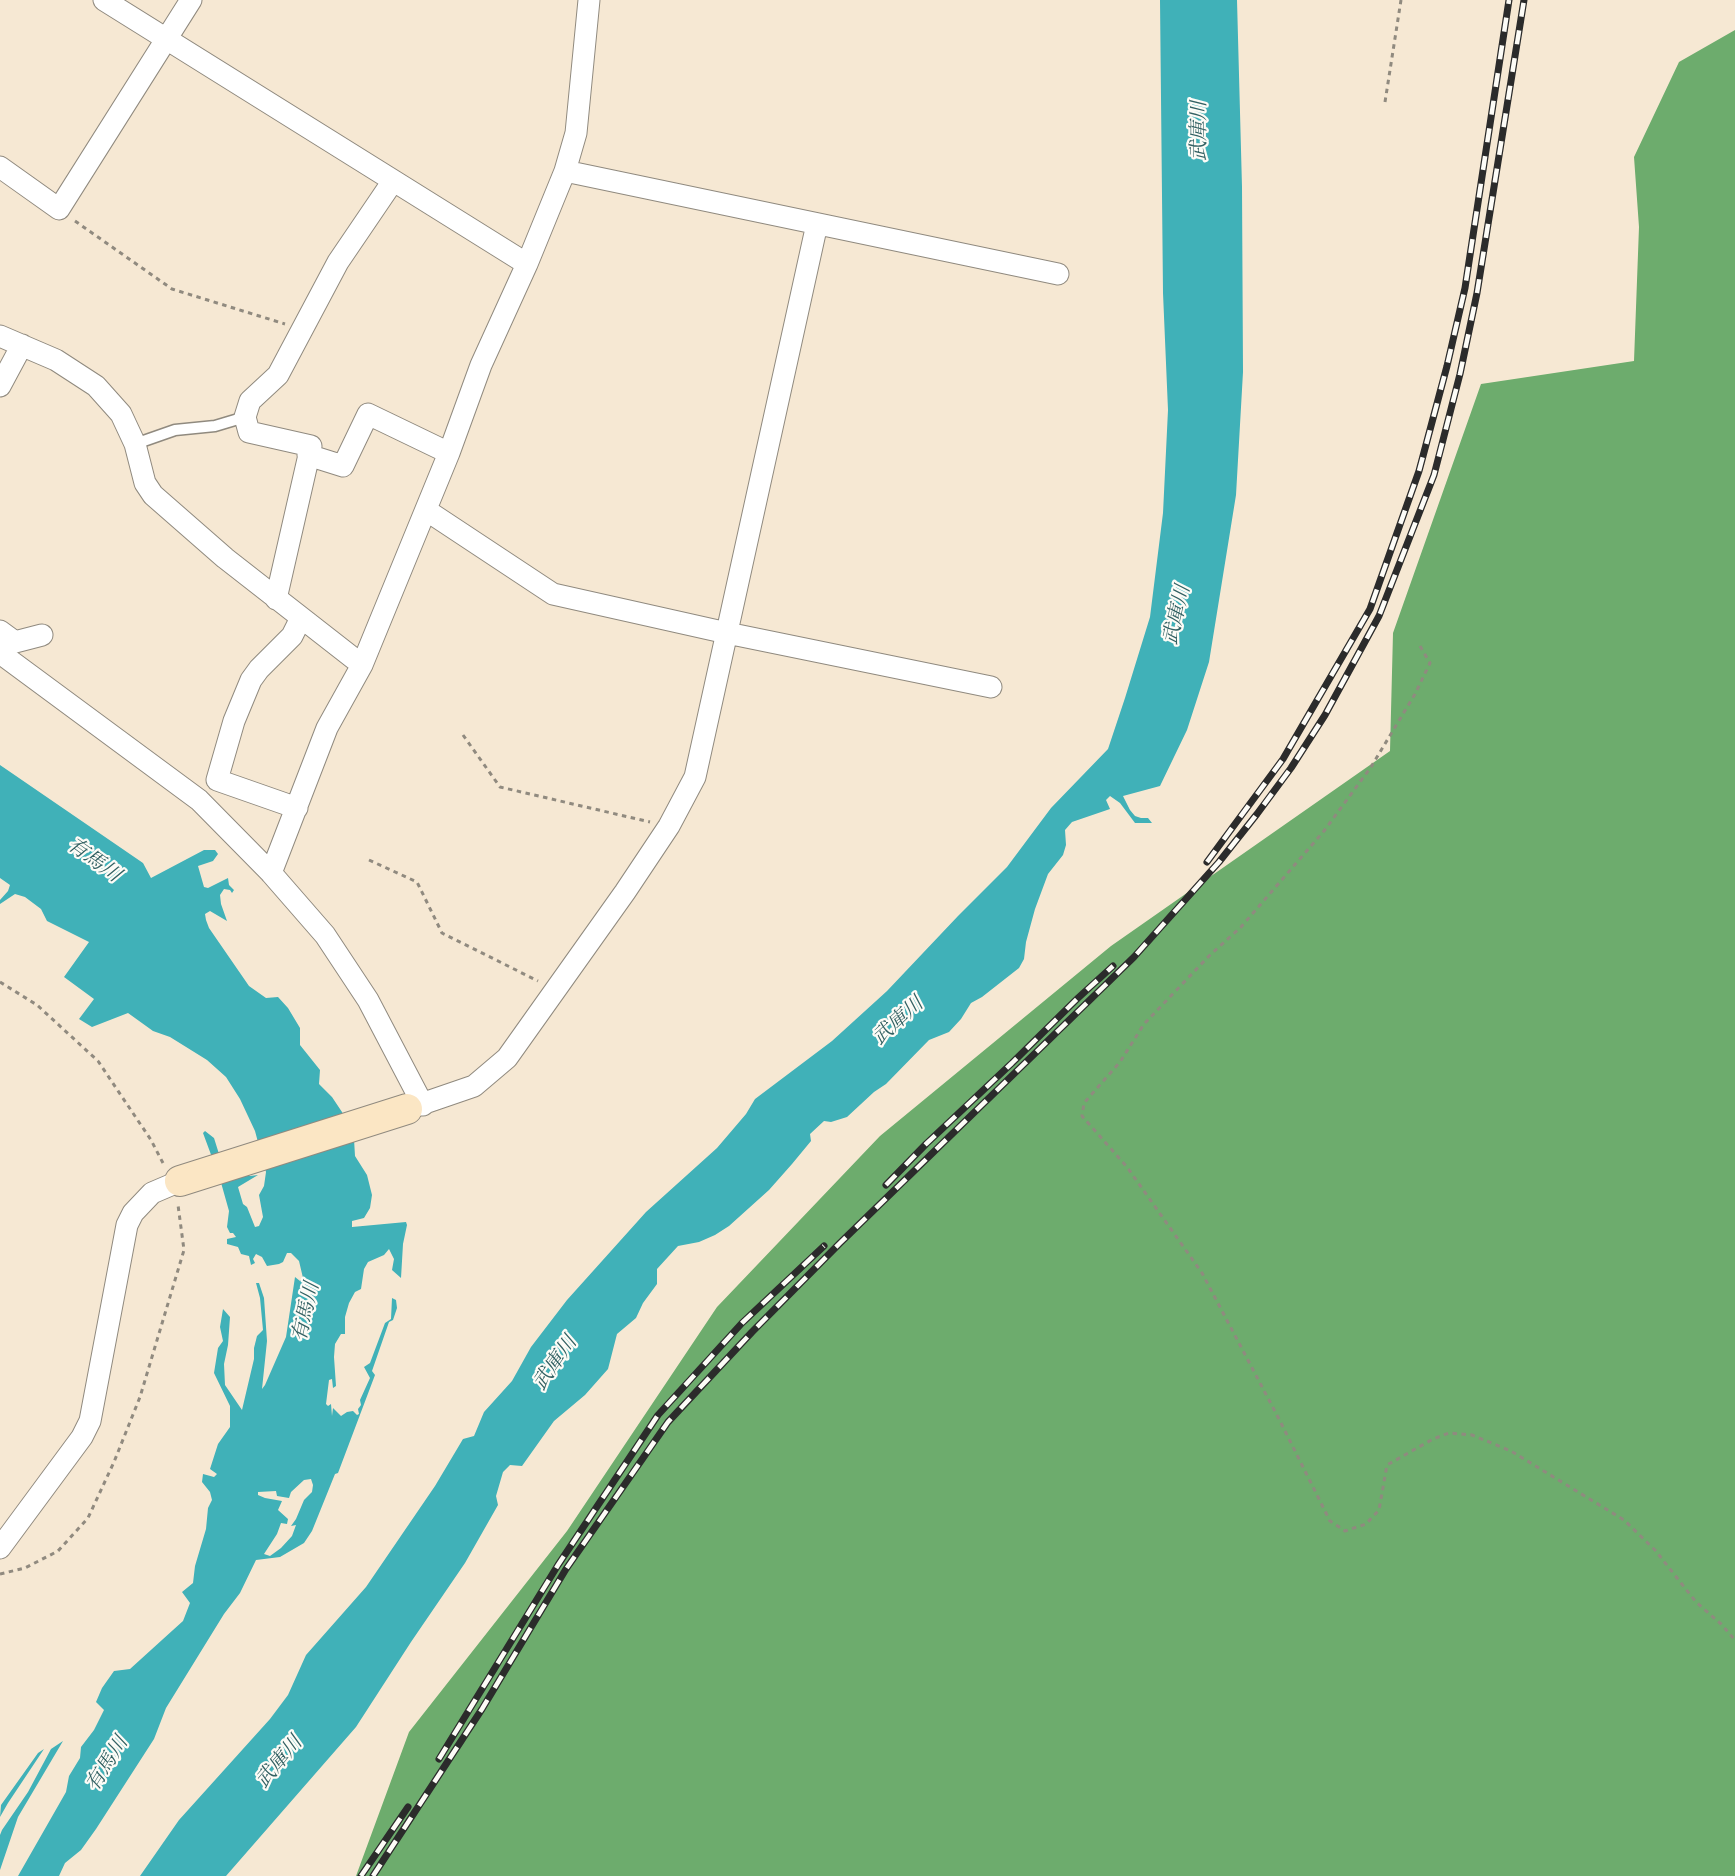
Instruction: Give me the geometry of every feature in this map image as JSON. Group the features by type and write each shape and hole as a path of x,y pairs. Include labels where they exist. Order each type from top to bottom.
{"street":[{"path":"104,0 527,264"},
{"path":"0,167 59,209 191,0"},
{"path":"271,873 327,728 362,665 449,453 481,366 527,264 565,171 576,133 589,0"},
{"path":"565,171 1058,274"},
{"path":"276,599 311,446 249,432 245,417 250,401 278,375 338,262 393,181"},
{"path":"0,1548 82,1437 90,1421 127,1225 133,1213 152,1193 180,1181 415,1107 474,1086 507,1058 669,826 695,777 817,224"},
{"path":"0,336 56,360 96,386 121,414 135,444 145,483 153,495 225,558 362,665"},
{"path":"0,386 22,345"},
{"path":"309,455 343,466 368,414 449,453"},
{"path":"426,510 553,594 727,633 991,687"},
{"path":"297,808 217,780 234,721 251,680 292,636 301,618"},
{"path":"0,631 15,642 42,635"},
{"path":"0,653 199,800 271,873 326,935 368,1000 415,1107"}],"lane":[{"path":"135,444 175,430 214,426 245,417"}],"path":[{"path":"1385,102 1401,0"},
{"path":"59,209 172,289 302,329"},
{"path":"1420,646 1430,663 1415,694 1371,767 1324,831 1241,927 1209,956 1144,1024 1120,1062 1084,1103 1082,1116 1127,1167 1202,1273 1330,1521 1345,1531 1366,1524 1378,1510 1387,1465 1433,1439 1449,1433 1472,1435 1511,1451 1624,1520 1655,1550 1696,1602 1735,1640"},
{"path":"463,735 500,787 669,826"},
{"path":"369,860 417,882 442,933 555,989"}],"green space":[{"path":"1735,30 1735,1876 356,1876 409,1732 567,1531 717,1307 880,1136 1111,946 1390,751 1393,633 1481,384 1634,361 1639,227 1634,157 1679,62"}],"water":[{"name":"武庫川","path":"1160,0 1237,0 1242,187 1243,372 1236,495 1209,662 1187,730 1160,786 1123,796 1135,816 1148,818 1152,823 1135,823 1120,803 1110,796 1106,800 1110,809 1072,822 1065,830 1066,845 1063,855 1048,874 1035,909 1024,959 1019,968 971,1003 949,1032 929,1040 886,1084 847,1117 831,1122 824,1121 810,1134 811,1141 769,1190 729,1226 699,1242 678,1246 657,1269 657,1284 643,1303 636,1318 617,1334 608,1369 585,1395 554,1421 522,1466 510,1465 503,1472 496,1496 498,1505 465,1563 356,1727 226,1876 140,1876 179,1820 270,1719 288,1695 306,1655 366,1587 435,1486 463,1439 474,1436 484,1412 512,1381 531,1347 567,1300 646,1212 717,1148 746,1114 755,1099 832,1041 887,991 1007,867 1051,808 1108,749 1150,617 1163,513 1168,410 1163,293"},
{"name":"有馬川","path":"0,765 143,863 151,878 204,850 215,850 218,854 213,861 198,866 204,887 208,888 228,878 229,885 234,890 232,893 224,889 220,895 227,921 210,911 205,914 206,920 209,928 249,986 266,998 278,997 288,1008 300,1028 300,1045 320,1070 319,1084 342,1112 354,1139 355,1156 367,1175 372,1195 370,1208 364,1218 352,1221 352,1227 406,1222 407,1225 403,1244 401,1278 392,1270 394,1259 389,1249 384,1255 368,1262 364,1269 361,1289 355,1292 349,1303 345,1317 345,1334 341,1334 335,1344 336,1386 333,1388 332,1379 329,1380 326,1404 328,1406 331,1404 332,1416 333,1408 341,1416 353,1411 357,1415 361,1405 360,1400 370,1378 364,1367 370,1363 385,1323 391,1319 392,1298 396,1300 397,1308 393,1320 389,1322 372,1371 375,1375 338,1473 335,1474 312,1531 304,1543 280,1557 256,1560 240,1593 224,1614 166,1708 154,1739 96,1829 81,1850 65,1863 59,1876 18,1876 66,1792 69,1776 80,1758 81,1747 94,1730 104,1710 96,1702 102,1688 114,1671 130,1669 183,1621 190,1603 182,1592 193,1583 195,1566 206,1529 208,1508 212,1500 210,1492 202,1482 203,1474 214,1477 217,1474 210,1469 218,1444 230,1427 230,1406 214,1373 218,1348 223,1341 220,1327 223,1309 230,1317 224,1364 225,1385 242,1410 257,1336 263,1330 256,1283 259,1283 264,1298 267,1341 262,1389 286,1337 295,1277 300,1281 303,1278 299,1261 291,1253 287,1253 283,1262 267,1266 262,1257 256,1254 253,1259 255,1263 251,1265 249,1256 241,1254 238,1247 227,1244 227,1239 236,1237 227,1227 229,1211 203,1133 205,1131 214,1138 219,1154 250,1176 258,1175 238,1187 243,1204 247,1207 255,1227 259,1226 263,1217 259,1195 264,1186 266,1172 255,1131 240,1099 226,1077 207,1060 170,1037 153,1031 128,1013 92,1027 79,1019 94,999 64,977 89,942 47,921 41,909 25,897 15,894 0,904 0,900 10,885 0,878","holes":["311,1479 312,1492 304,1500 291,1526 296,1525 292,1536 270,1556 264,1554 281,1523 287,1524 288,1519 278,1510 282,1501 265,1498 258,1495 258,1492 276,1491 277,1496 289,1498 291,1492 304,1480"]},
{"path":"63,1741 18,1817 0,1870 2,1830 28,1792 51,1749"},
{"path":"44,1749 0,1817 1,1805 38,1753"}],"railway":[{"path":"1207,862 1283,759 1370,609 1419,471 1465,288 1509,0"},
{"path":"373,1876 482,1709 566,1569 668,1422 840,1243 1134,957 1219,862 1257,814 1291,768 1325,715 1379,616 1434,475 1460,374 1477,293 1524,0"},
{"path":"886,1185 1113,966"},
{"path":"439,1759 558,1565 658,1415 742,1323 824,1246"},
{"path":"361,1876 408,1807"}]}
